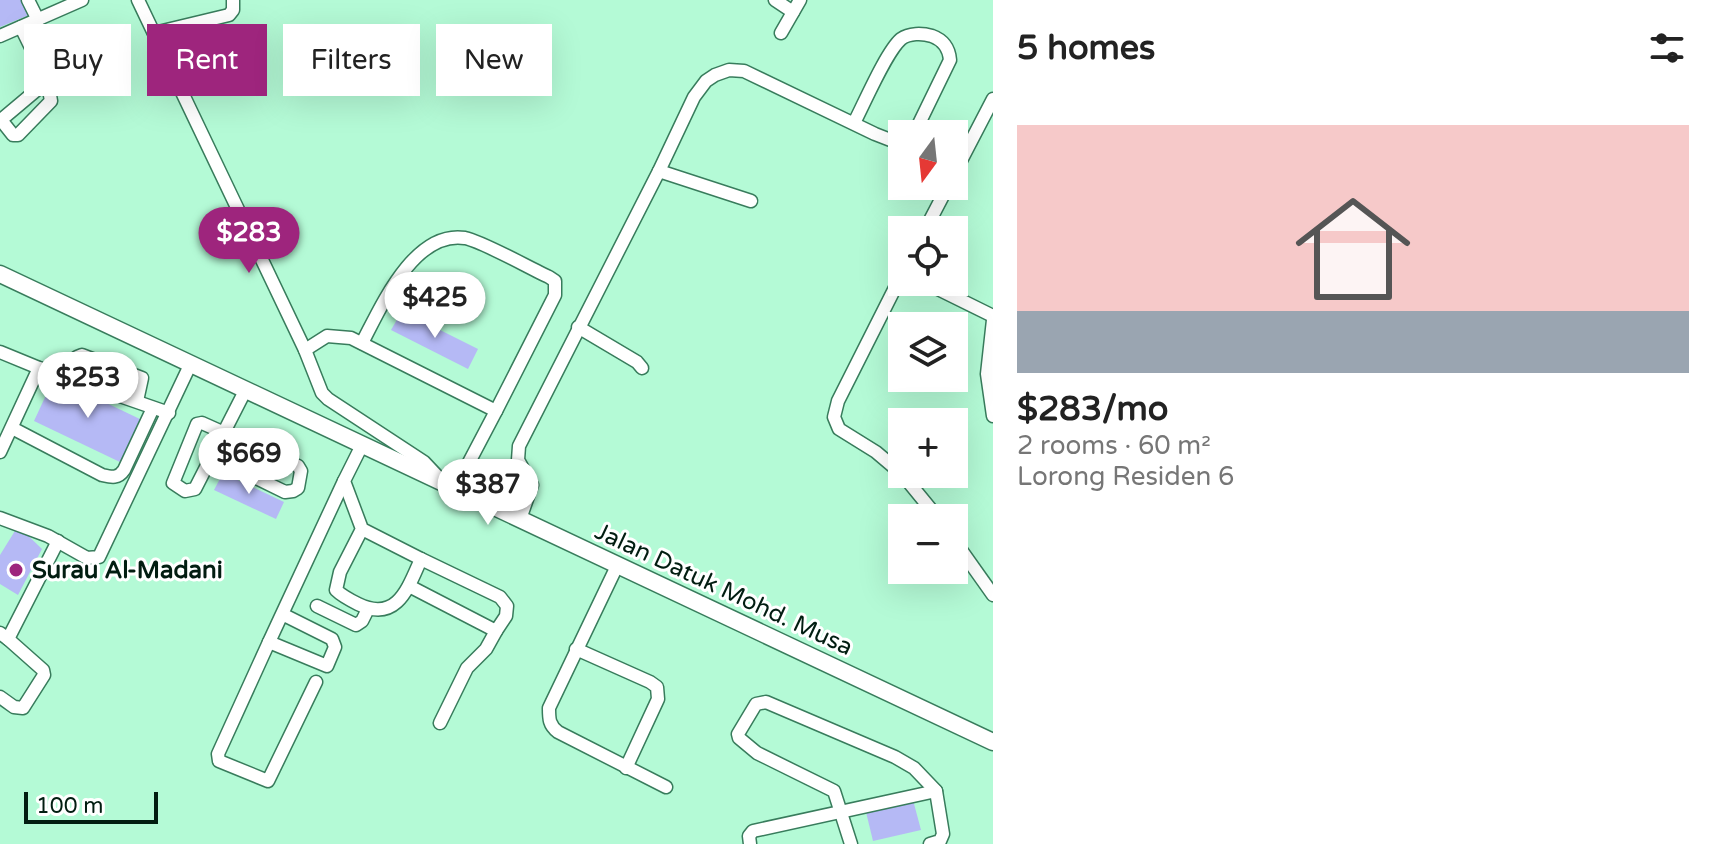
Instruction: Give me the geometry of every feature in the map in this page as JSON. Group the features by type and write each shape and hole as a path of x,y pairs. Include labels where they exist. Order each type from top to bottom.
{"main road":[{"name":"Jalan Datuk Mohd. Musa","path":"0,274 993,742"}],"street":[{"path":"28,0 38,20"},
{"path":"138,0 150,24"},
{"path":"192,24 229,15 233,10 233,0"},
{"path":"775,0 797,6 781,33"},
{"path":"0,36 38,20 56,6 78,1"},
{"path":"21,27 24,34"},
{"path":"854,123 895,46 907,36 925,34 941,41 950,60 921,120"},
{"path":"520,519 532,485 518,460 519,446 698,90 715,75 729,70 744,71 888,139"},
{"path":"184,96 305,350 322,393 424,462 450,487 496,411 551,306 556,291 555,281 468,239 445,240 419,255 398,277 362,343"},
{"path":"968,147 993,99"},
{"path":"659,171 751,201"},
{"path":"888,462 839,429 834,417 838,401 891,296"},
{"path":"951,296 993,318 987,374 993,416"},
{"path":"578,327 642,368"},
{"path":"305,350 318,339 333,335 362,343 496,411"},
{"path":"0,352 169,413"},
{"path":"68,378 77,357 82,355 141,377 143,382 137,401"},
{"path":"0,518 58,541 87,558 101,554 191,363"},
{"path":"0,452 39,368"},
{"path":"211,456 285,492 298,488 301,471 298,466 223,431 202,423 197,424 173,483 185,491 193,491 223,431 246,389"},
{"path":"12,428 102,475 112,477 119,476 124,470 153,408"},
{"path":"316,682 268,781 219,761 218,754 362,445"},
{"path":"344,481 362,529 504,601 507,606 506,614 486,649 467,668 440,723"},
{"path":"913,488 927,504"},
{"path":"362,529 340,572 336,589 368,609 383,609 395,604 409,586 421,559"},
{"path":"0,697 14,707 23,708 44,675 43,670 4,636 58,541"},
{"path":"968,560 993,595"},
{"path":"617,566 549,708 550,723 558,732 666,787"},
{"path":"409,586 496,631"},
{"path":"317,606 356,625 368,609"},
{"path":"269,642 324,666 330,661 335,647 332,639 282,614"},
{"path":"576,649 657,687 658,699 626,768"},
{"path":"851,844 843,810 831,788 757,753 741,742 738,734 756,704 766,702 914,768 936,791 943,834 940,841 930,844"},
{"path":"750,844 749,836 753,831 936,791"}],"building":[{"path":"0,0 22,0 29,15 0,27"},
{"path":"402,311 478,349 468,369 391,330"},
{"path":"54,378 142,420 122,463 34,421"},
{"path":"223,473 284,502 276,519 214,490"},
{"name":"Surau Al-Madani","path":"18,526 42,549 18,595 0,584 0,555"},
{"path":"913,800 921,830 873,841 866,812"}],"place":[{"name":"Surau Al-Madani","path":"16,570"}]}
